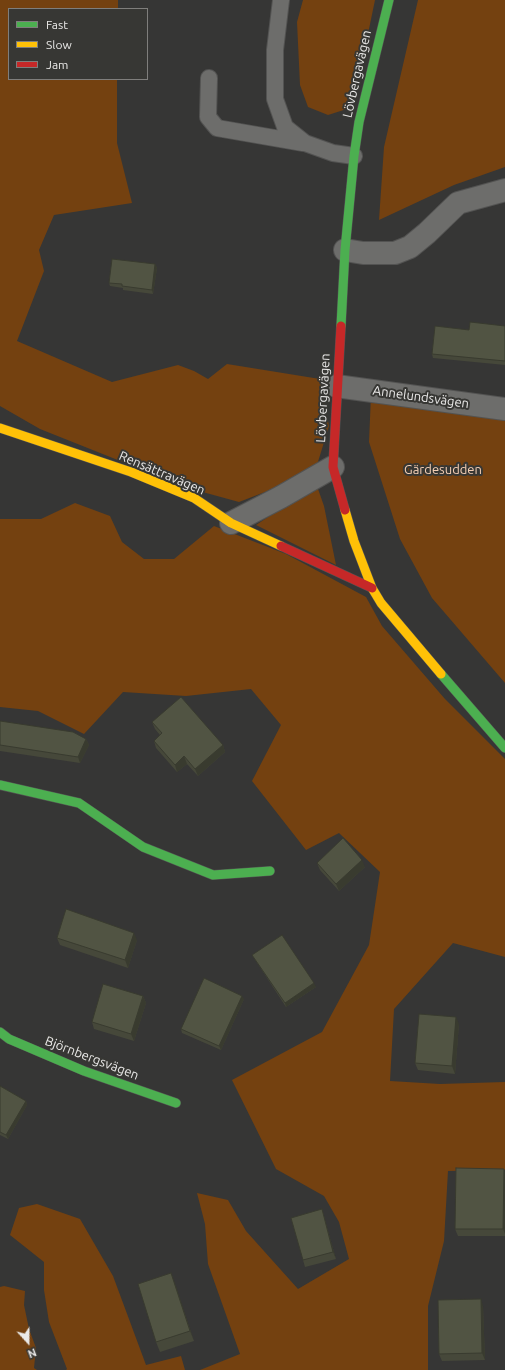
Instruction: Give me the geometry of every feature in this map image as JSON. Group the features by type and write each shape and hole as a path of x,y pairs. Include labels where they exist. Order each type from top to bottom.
{"street":[{"name":"Lövbergavägen","path":"389,0 359,122 354,156 345,250 336,386 333,467 354,541 372,588 413,642 505,748"},
{"path":"345,250 363,253 395,253 410,247 458,203 505,190"},
{"name":"Annelundsvägen","path":"336,386 505,409"},
{"name":"Rensättravägen","path":"1,430 130,472 194,498 231,523 372,588"},
{"path":"231,523 281,497 333,467"},
{"path":"0,785 79,803 143,847 213,875 270,871"},
{"name":"Björnbergsvägen","path":"0,1032 9,1039 84,1071 176,1103"}],"lane":[{"path":"281,0 275,50 275,99 285,127 305,143"},
{"path":"209,78 208,117 217,128 305,143 334,153 354,156"}],"green space":[{"path":"0,0 118,0 118,8 8,8 8,80 117,80 117,143 132,203 54,215 39,250 44,271 17,341 112,382 178,365 194,371 208,379 227,364 320,379 329,426 317,465 278,487 239,502 188,488 40,429 0,406"},
{"path":"303,0 375,0 358,82 350,108 328,115 308,107 300,85 297,22"},
{"path":"418,0 505,0 505,167 454,185 379,220 384,147"},
{"name":"Gärdesudden","path":"371,395 505,415 505,683 432,598 400,539 369,442"},
{"path":"318,489 324,506 336,565 256,525 301,495"},
{"path":"75,503 110,516 122,542 144,559 174,559 214,526 286,554 366,597 382,626 445,699 505,759 505,957 453,943 394,1009 390,1081 440,1084 505,1082 505,1170 448,1171 444,1241 428,1306 428,1370 200,1370 240,1354 208,1264 205,1224 197,1193 228,1200 246,1231 298,1289 349,1259 339,1222 324,1196 276,1169 232,1080 322,1032 369,945 380,872 339,833 306,850 252,781 281,725 251,689 186,696 123,692 84,734 38,711 0,707 0,519 41,519"},
{"path":"37,1204 80,1219 113,1276 146,1365 181,1356 185,1370 66,1370 67,1369 49,1322 44,1290 44,1262 10,1235 19,1208"},
{"path":"4,1286 25,1291 24,1305 29,1329 36,1348 34,1368 37,1370 0,1370 0,1287"}],"building":[{"path":"112,259 155,264 152,290 109,283"},
{"path":"470,322 505,326 505,361 432,354 435,326 469,330"},
{"path":"181,697 223,745 195,769 184,756 175,765 154,741 162,733 152,722"},
{"path":"0,721 73,732 86,739 78,757 0,745"},
{"path":"343,838 362,860 336,884 317,863"},
{"path":"66,909 134,933 125,960 57,938"},
{"path":"282,935 314,983 285,1003 252,955"},
{"path":"204,978 242,996 219,1046 181,1029"},
{"path":"103,984 143,996 131,1034 92,1022"},
{"path":"419,1014 456,1017 452,1066 415,1063"},
{"path":"0,1086 26,1101 6,1135 0,1132"},
{"path":"456,1168 504,1169 503,1229 455,1229"},
{"path":"322,1209 333,1252 303,1260 291,1218"},
{"path":"171,1273 190,1331 156,1342 138,1284"},
{"path":"481,1299 482,1353 439,1354 438,1300"}],"traffic: fast":[{"path":"341,326 345,250 354,156 359,122 389,0"},
{"path":"441,674 505,748"},
{"path":"0,785 79,803 143,847 213,875 270,871"},
{"path":"0,1032 9,1039 84,1071 176,1103"}],"traffic: slow":[{"path":"0,428 131,472 194,498 231,523 281,546"},
{"path":"345,510 354,541 372,588 381,603 441,674"}],"traffic: jam":[{"path":"341,326 333,467 345,510"},
{"path":"281,546 372,588"}]}
